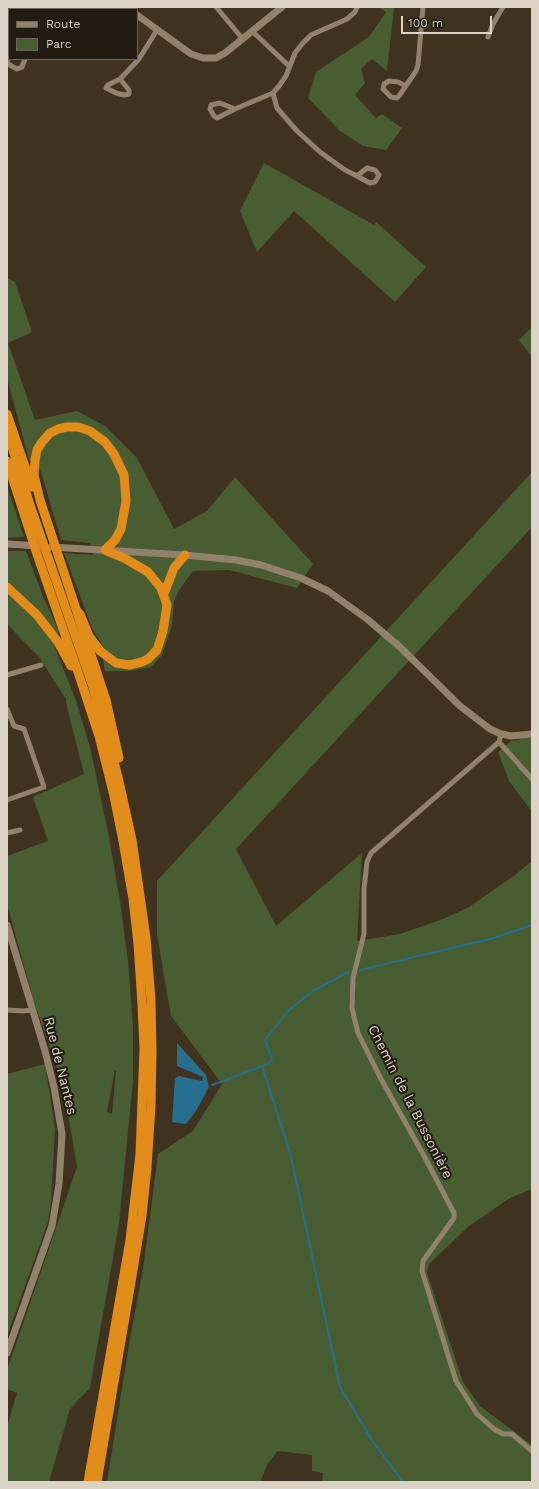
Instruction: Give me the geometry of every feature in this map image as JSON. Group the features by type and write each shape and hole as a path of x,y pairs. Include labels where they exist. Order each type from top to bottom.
{"highway":[{"path":"7,414 37,500 62,565"},
{"path":"72,427 90,431 104,442 114,454 124,475 126,488 125,512 118,534 105,550 124,558 148,572 158,582 164,594 166,614 161,637 152,656 142,662 129,665 116,662 100,651 89,636 78,611 62,565 37,489 34,465 39,445 47,436 58,430 72,427"},
{"path":"7,432 92,684 118,777 132,840 145,931 151,1014 152,1095 147,1167 138,1240 97,1482"},
{"path":"7,461 92,715 114,796 133,899 138,944 144,1064 140,1154 136,1198 88,1482"},
{"path":"164,594 174,568 185,555"},
{"path":"7,587 38,615 58,642 74,673 85,708 92,715"},
{"path":"78,611 78,615 106,700 121,766 118,777"}],"street":[{"path":"216,7 242,38"},
{"path":"138,16 191,54 203,58 216,58 225,53 282,7"},
{"path":"235,109 273,93 279,86 295,53 302,44 311,35 347,19 355,12 357,7"},
{"path":"406,86 416,71 418,65 423,7"},
{"path":"488,37 493,24 503,7"},
{"path":"120,79 139,59 157,30"},
{"path":"252,31 289,66"},
{"path":"8,58 8,64 17,69 22,67 25,60"},
{"path":"273,93 277,108 297,131 320,152 345,170 357,176"},
{"path":"10,544 185,555 236,560 261,565 301,578 328,591 367,618 400,647 476,720 501,734 511,736 532,734"},
{"path":"7,675 41,665"},
{"path":"7,709 14,726 24,729 44,787 7,800"},
{"path":"501,734 499,742 532,779"},
{"name":"Chemin de la Bussonière","path":"499,742 370,853 367,862 364,889 364,934 353,978 352,1008 358,1033 454,1213 454,1218 423,1261 422,1271 456,1381 478,1414 494,1429 503,1434 512,1434 532,1451"},
{"path":"7,833 20,830"},
{"name":"Rue de Nantes","path":"7,925 54,1087 62,1134 62,1156 52,1226 7,1353"},
{"path":"7,1010 32,1010"}],"green space":[{"path":"378,7 394,7 387,71 372,59 361,69 365,83 355,95 376,118 382,114 402,128 386,150 363,146 340,131 308,98 316,72 369,37 386,12"},
{"path":"264,163 374,225 376,222 426,267 395,302 294,211 257,252 240,211"},
{"path":"7,278 15,282 32,332 8,343 35,420 77,411 105,426 137,458 174,529 207,511 235,477 313,564 297,588 229,570 193,571 179,590 174,601 172,625 162,655 151,667 130,671 105,671 100,641 92,628 64,553 93,555 90,543 61,540 40,469 29,460 7,378"},
{"path":"532,327 532,357 519,340"},
{"path":"532,472 532,527 236,849 276,926 362,853 357,941 400,934 443,919 469,907 515,875 532,861 532,1189 510,1198 469,1226 429,1264 427,1273 463,1382 480,1406 532,1445 532,1482 322,1482 323,1473 312,1471 312,1455 278,1451 268,1463 260,1482 107,1482 129,1344 143,1269 158,1154 193,1131 222,1084 171,1016 157,934 157,881"},
{"path":"7,486 24,537 7,538"},
{"path":"7,551 26,551 44,599 59,631 54,645 76,701 90,747 109,837 120,901 128,961 133,1027 133,1080 119,1223 90,1388 70,1409 49,1482 7,1482 7,1427 17,1393 7,1389 7,1370 77,1167 63,1085 33,999 7,904 7,856 48,841 33,797 84,774 66,699 39,657 7,624","holes":["115,1070 112,1114 107,1112"]},
{"path":"532,737 532,812 509,781 498,752 511,741"},
{"path":"45,1064 55,1129 51,1202 48,1222 7,1336 7,1074"}],"water":[{"path":"177,1043 206,1075 209,1087 196,1111 186,1124 172,1122 175,1078 179,1076 202,1081 203,1077 177,1066"}],"waterway":[{"path":"360,970 490,939 532,925"},
{"path":"212,1085 268,1064 272,1059 265,1040 288,1011 313,991 348,972"},
{"path":"262,1066 290,1152 340,1387 373,1442 403,1482"}]}
